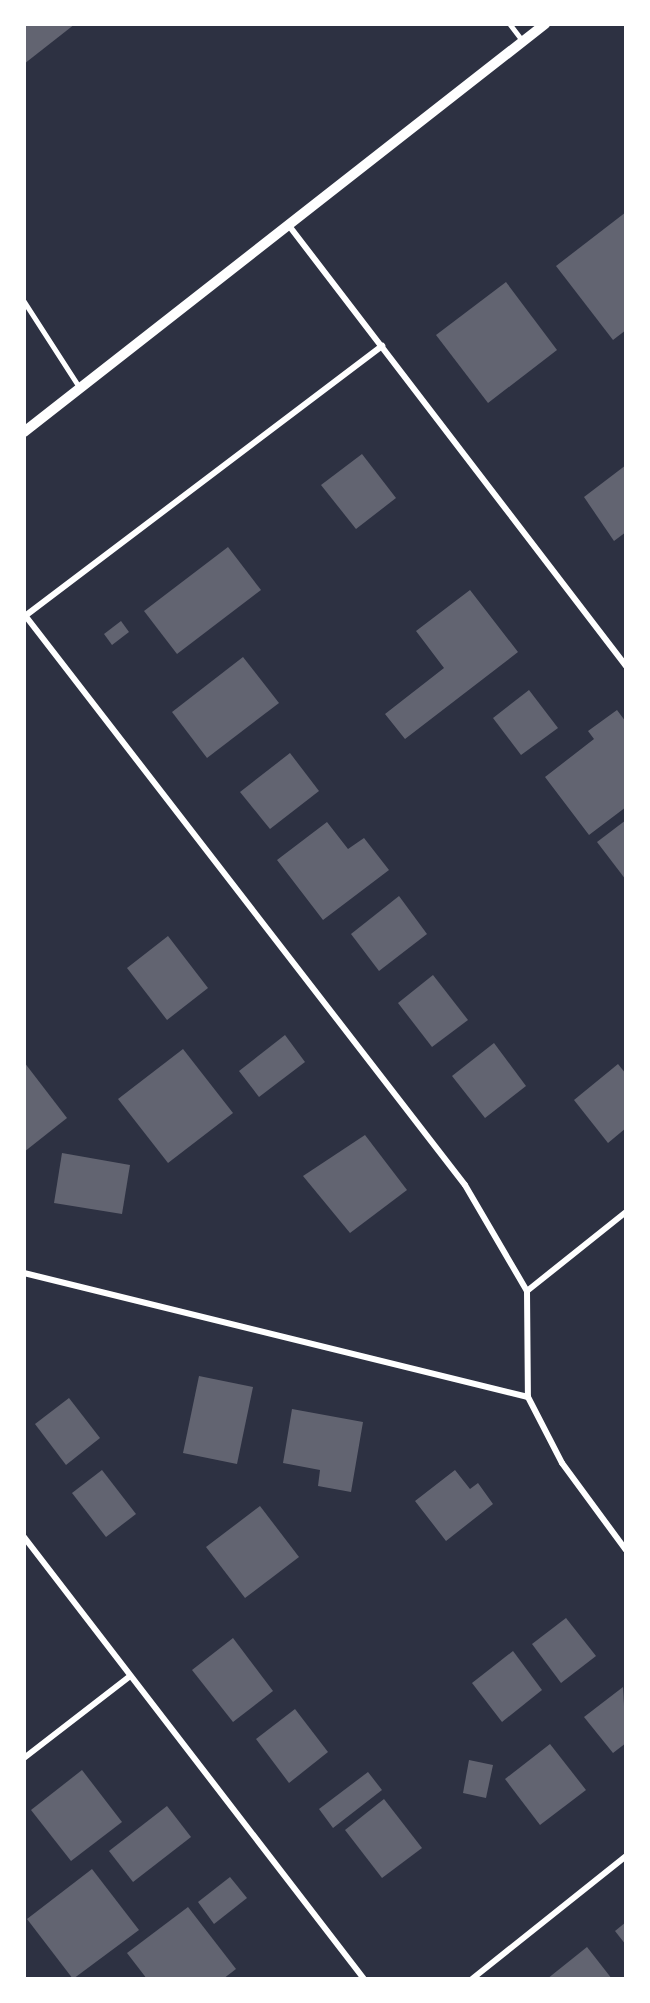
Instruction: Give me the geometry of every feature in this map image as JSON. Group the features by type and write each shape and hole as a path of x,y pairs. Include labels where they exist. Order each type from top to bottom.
{"street":[{"path":"24,432 290,227 524,43 544,24"},
{"path":"290,227 626,666"},
{"path":"382,346 25,615 465,1185 527,1291 528,1397 562,1463 626,1550"},
{"path":"527,1291 626,1212"},
{"path":"24,1274 528,1397"},
{"path":"24,1536 364,1979"},
{"path":"24,1758 130,1676"},
{"path":"472,1979 626,1856"}],"lane":[{"path":"510,24 524,43"},
{"path":"24,300 80,388"}],"building":[{"path":"24,24 75,24 24,64"},
{"path":"626,212 626,330 613,340 556,266"},
{"path":"506,282 557,350 488,403 436,335"},
{"path":"362,454 396,498 356,529 321,485"},
{"path":"626,465 626,532 614,541 584,497"},
{"path":"228,547 261,590 177,654 144,611"},
{"path":"470,590 518,652 405,739 385,714 444,668 416,631"},
{"path":"121,621 129,632 112,645 104,634"},
{"path":"243,657 279,703 207,758 172,712"},
{"path":"529,690 558,728 521,755 493,718"},
{"path":"617,710 626,722 626,807 589,835 545,777 594,739 588,731"},
{"path":"290,753 319,791 270,829 240,792"},
{"path":"626,820 626,880 597,842"},
{"path":"327,822 348,849 364,838 389,870 323,920 277,860"},
{"path":"399,896 427,934 379,971 351,934"},
{"path":"168,936 208,988 167,1020 127,968"},
{"path":"433,975 468,1020 432,1047 398,1003"},
{"path":"285,1035 305,1062 259,1097 239,1071"},
{"path":"494,1043 526,1086 485,1118 452,1076"},
{"path":"183,1049 233,1113 168,1163 118,1099"},
{"path":"24,1062 67,1118 24,1152"},
{"path":"618,1064 626,1074 626,1128 608,1143 574,1100"},
{"path":"365,1135 407,1190 350,1233 303,1176"},
{"path":"62,1153 130,1165 122,1214 54,1203"},
{"path":"199,1376 253,1387 237,1464 183,1453"},
{"path":"69,1398 100,1438 66,1465 35,1424"},
{"path":"292,1409 363,1422 351,1492 318,1486 320,1470 283,1463"},
{"path":"102,1470 136,1514 106,1537 72,1493"},
{"path":"455,1470 470,1489 478,1483 493,1504 446,1541 415,1501"},
{"path":"260,1506 299,1557 245,1598 206,1547"},
{"path":"566,1618 596,1656 561,1683 532,1644"},
{"path":"233,1638 273,1691 233,1722 192,1670"},
{"path":"513,1651 542,1690 502,1722 472,1683"},
{"path":"623,1687 626,1743 613,1753 584,1717"},
{"path":"295,1709 328,1752 289,1783 256,1739"},
{"path":"550,1744 586,1790 540,1825 505,1779"},
{"path":"469,1760 493,1765 486,1798 463,1793"},
{"path":"82,1770 122,1822 71,1861 31,1810"},
{"path":"368,1772 382,1790 333,1828 319,1809"},
{"path":"384,1799 422,1848 382,1878 345,1830"},
{"path":"167,1806 191,1837 133,1882 109,1851"},
{"path":"92,1869 139,1930 73,1979 27,1919"},
{"path":"230,1877 247,1898 214,1924 198,1902"},
{"path":"188,1907 236,1969 223,1979 147,1979 127,1953"},
{"path":"626,1922 626,1945 615,1931"},
{"path":"587,1947 612,1979 547,1979"}]}
